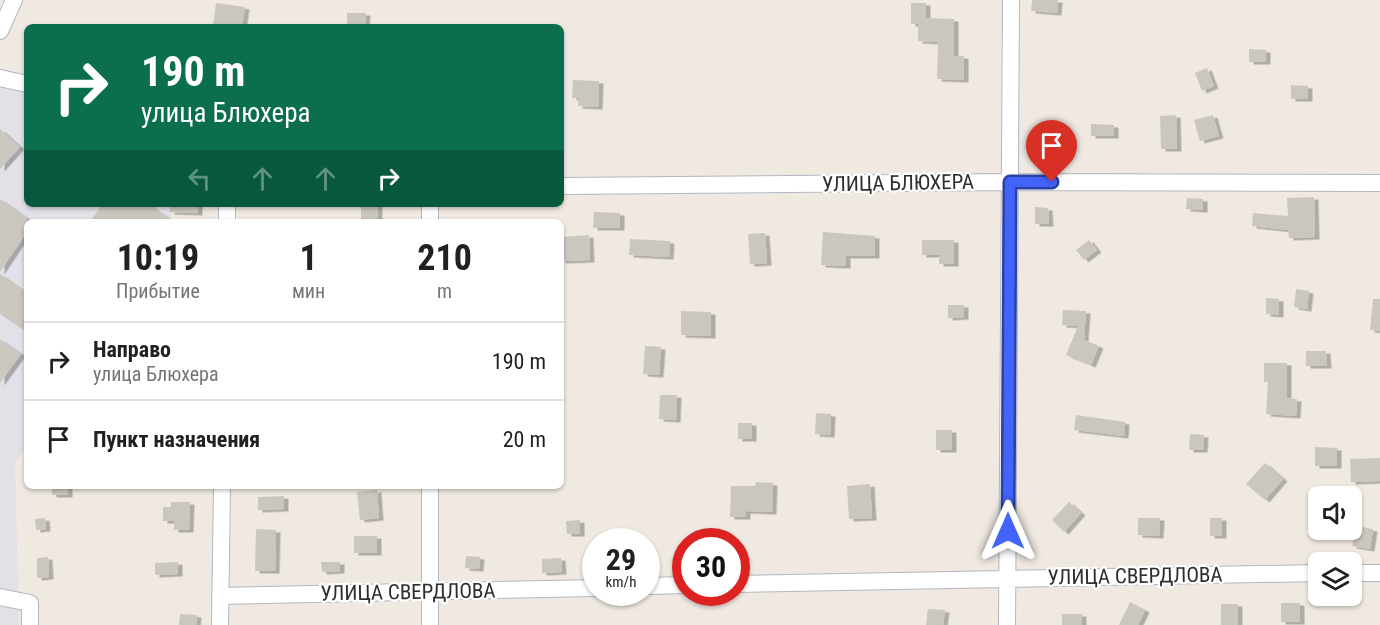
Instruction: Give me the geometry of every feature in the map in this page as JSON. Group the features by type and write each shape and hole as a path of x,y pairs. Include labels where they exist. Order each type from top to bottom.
{"street":[{"path":"0,32 14,0"},
{"path":"1007,625 1011,0"},
{"path":"0,78 24,83"},
{"name":"УЛИЦА БЛЮХЕРА","path":"564,186 1010,182 1380,183"},
{"path":"220,625 222,489"},
{"path":"430,489 430,625"},
{"name":"УЛИЦА СВЕРДЛОВА","path":"750,584 1308,573"},
{"path":"1362,573 1380,573"},
{"name":"УЛИЦА СВЕРДЛОВА","path":"220,596 582,588"},
{"path":"0,597 30,603 30,625"}],"shaded area":[{"path":"0,84 24,90 24,207 176,207 169,219 24,219 24,450 15,463 19,625 0,625"}],"building":[{"path":"1032,0 1058,0 1057,13 1031,11"},
{"path":"216,3 245,7 242,24 213,24"},
{"path":"911,3 926,3 926,18 954,19 954,56 964,56 964,80 937,79 938,42 918,41 918,24 911,24"},
{"path":"347,13 366,13 365,24 347,24"},
{"path":"1249,49 1266,50 1266,62 1249,62"},
{"path":"1207,68 1214,86 1202,91 1195,73"},
{"path":"573,80 599,81 598,107 578,106 579,98 572,98"},
{"path":"1291,85 1308,86 1308,99 1291,99"},
{"path":"1176,115 1177,149 1161,149 1160,116"},
{"path":"1213,115 1219,136 1200,141 1194,120"},
{"path":"1091,124 1114,125 1114,136 1091,136"},
{"path":"0,129 20,147 0,169"},
{"path":"1314,197 1315,237 1289,238 1288,230 1252,226 1253,213 1288,216 1287,198"},
{"path":"1187,198 1203,199 1203,210 1186,209"},
{"path":"0,199 27,219 24,219 24,236 0,272"},
{"path":"100,207 152,207 170,219 92,219"},
{"path":"170,207 198,207 198,213 170,212"},
{"path":"361,207 378,207 378,219 361,219"},
{"path":"1035,207 1048,208 1049,224 1035,224"},
{"path":"594,212 620,213 620,228 593,228"},
{"path":"823,232 875,236 875,256 846,256 846,266 821,265"},
{"path":"765,233 767,263 750,264 748,234"},
{"path":"589,235 590,260 564,261 564,237"},
{"path":"630,239 670,241 669,257 629,255"},
{"path":"922,240 954,240 954,264 939,264 939,255 922,255"},
{"path":"1089,240 1097,250 1084,260 1076,250"},
{"path":"0,274 24,291 24,330 0,314"},
{"path":"1296,289 1309,291 1307,309 1294,307"},
{"path":"1266,298 1279,299 1279,315 1266,314"},
{"path":"1373,299 1380,299 1380,331 1370,330"},
{"path":"948,305 964,305 964,317 948,318"},
{"path":"1063,310 1086,311 1084,340 1099,346 1091,365 1066,355 1078,326 1062,325"},
{"path":"681,311 711,312 711,336 681,335"},
{"path":"0,339 21,354 0,383"},
{"path":"645,346 661,347 659,375 643,374"},
{"path":"1306,351 1326,351 1327,366 1306,366"},
{"path":"1264,363 1287,363 1287,398 1297,399 1296,416 1266,414 1268,382 1264,382"},
{"path":"660,395 677,395 676,420 659,419"},
{"path":"816,413 831,414 830,435 815,434"},
{"path":"1076,415 1125,422 1124,436 1074,430"},
{"path":"738,423 752,423 752,439 738,439"},
{"path":"936,430 952,430 952,450 936,450"},
{"path":"1190,434 1204,435 1203,450 1189,450"},
{"path":"1315,447 1337,448 1337,466 1315,466"},
{"path":"1380,458 1380,481 1351,482 1350,459"},
{"path":"1265,463 1283,479 1265,500 1246,484"},
{"path":"756,482 773,483 772,512 746,511 746,517 730,517 731,486 755,486"},
{"path":"870,484 872,518 849,519 847,486"},
{"path":"52,489 68,489 68,495 52,495"},
{"path":"377,490 379,518 360,520 357,492"},
{"path":"284,496 284,509 258,510 258,497"},
{"path":"171,502 190,502 189,530 174,530 174,521 163,521 163,507 171,507"},
{"path":"1069,502 1081,513 1064,532 1052,520"},
{"path":"45,518 46,529 36,530 35,519"},
{"path":"1138,518 1160,518 1159,536 1138,535"},
{"path":"1210,518 1222,518 1222,536 1210,536"},
{"path":"580,520 580,534 567,534 566,521"},
{"path":"1362,527 1373,529 1370,549 1352,546 1353,540 1362,540"},
{"path":"256,529 276,530 275,571 255,571"},
{"path":"354,536 377,536 377,553 354,553"},
{"path":"466,556 480,557 479,569 465,568"},
{"path":"48,557 49,577 37,578 37,558"},
{"path":"561,558 562,572 542,573 542,559"},
{"path":"178,562 178,574 155,575 155,563"},
{"path":"321,562 340,562 340,571 322,572"},
{"path":"1130,602 1145,610 1138,625 1119,625"},
{"path":"1281,603 1300,603 1300,622 1281,622"},
{"path":"1221,604 1238,604 1238,625 1221,625"},
{"path":"928,609 945,610 943,625 926,625"},
{"path":"180,614 197,615 196,625 179,625"},
{"path":"1062,614 1082,614 1082,625 1062,625"}],"route":[{"path":"1008,531 1010,182 1052,182"}]}
